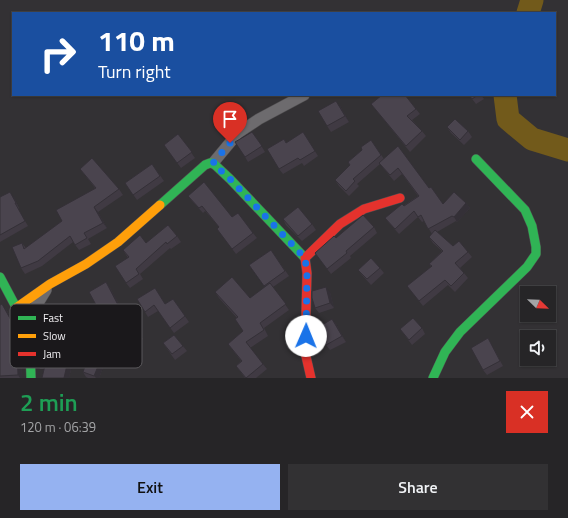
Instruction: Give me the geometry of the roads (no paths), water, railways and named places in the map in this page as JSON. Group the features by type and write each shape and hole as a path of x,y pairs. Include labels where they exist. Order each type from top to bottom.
{"street":[{"path":"22,304 50,284 86,264 118,242 204,165 213,163 238,133 259,119 302,96"},
{"path":"433,378 445,352 460,332 527,266 536,254 532,226 525,210 476,159"},
{"path":"213,163 305,258 307,273 305,352 311,378"},
{"path":"305,258 340,224 364,209 400,198"},
{"path":"0,277 14,304"},
{"path":"38,304 50,284"}],"waterway":[{"path":"528,12 532,0"},
{"path":"505,96 508,119 532,139 568,150"}]}
